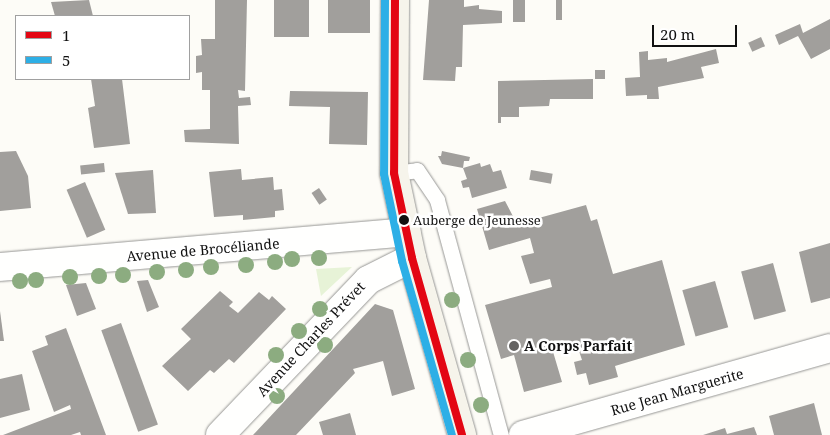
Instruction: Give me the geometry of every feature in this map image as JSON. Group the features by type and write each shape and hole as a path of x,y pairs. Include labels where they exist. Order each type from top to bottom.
{"main road":[{"path":"395,0 394,173 412,258 462,435"}],"street":[{"name":"Avenue de Brocéliande","path":"0,267 406,232"},
{"name":"Avenue Charles Prévet","path":"220,435 368,280 412,258"},
{"name":"Rue Jean Marguerite","path":"523,435 830,348"}],"lane":[{"path":"394,173 417,170 437,200 501,435"}],"green space":[{"path":"352,267 321,296 316,269"}],"building":[{"path":"89,0 93,15 55,15 51,2"},
{"path":"215,0 247,0 245,91 238,90 239,98 250,97 251,105 238,106 239,144 185,142 184,130 210,129 210,90 202,90 202,72 196,73 196,56 202,55 201,39 215,39"},
{"path":"274,0 309,0 309,37 274,37"},
{"path":"328,0 370,0 370,33 328,33"},
{"path":"429,0 464,0 464,7 479,5 479,9 502,11 502,23 463,25 462,67 456,67 455,81 423,80"},
{"path":"513,0 525,0 525,22 513,22"},
{"path":"556,0 562,0 562,20 556,20"},
{"path":"830,19 830,49 811,59 798,36 779,45 775,35 800,24 803,33"},
{"path":"761,37 765,46 752,52 748,43"},
{"path":"716,49 719,63 701,67 704,78 658,87 659,99 647,99 647,95 626,96 625,78 640,77 639,52 648,51 648,60 667,58 667,62"},
{"path":"595,70 605,70 605,79 595,79"},
{"path":"593,79 593,99 550,99 549,106 519,107 519,117 501,117 501,123 498,123 498,81"},
{"path":"91,80 122,80 130,144 94,148 88,108 95,106"},
{"path":"290,91 368,92 367,145 329,144 330,107 289,106"},
{"path":"16,151 28,176 31,208 0,211 0,152"},
{"path":"442,151 470,157 469,161 464,161 463,168 442,164 438,156 441,156"},
{"path":"104,163 105,172 81,174 80,166"},
{"path":"480,163 481,167 490,164 493,172 501,170 507,188 472,198 469,187 463,188 461,181 467,179 463,168"},
{"path":"241,169 242,180 273,177 274,190 282,189 284,210 275,211 275,217 243,220 243,215 214,217 209,172"},
{"path":"153,170 156,213 128,214 115,173"},
{"path":"531,170 553,174 551,184 529,180"},
{"path":"85,182 105,230 87,238 67,190"},
{"path":"319,188 327,200 319,205 312,193"},
{"path":"505,201 517,224 586,205 591,221 597,219 613,274 662,260 685,345 615,366 618,377 589,385 586,373 577,375 574,362 582,360 578,348 563,352 559,343 551,345 562,382 524,392 514,355 501,359 485,305 552,287 550,279 530,284 521,256 534,253 530,238 489,250 477,209"},
{"path":"830,243 830,298 811,303 799,252"},
{"path":"773,263 786,311 754,320 741,272"},
{"path":"148,280 159,307 147,312 137,281"},
{"path":"715,281 728,327 696,337 682,290"},
{"path":"86,283 96,309 77,316 66,285"},
{"path":"220,291 233,302 229,306 238,313 259,292 269,300 272,296 286,309 234,363 229,359 214,373 210,370 188,391 162,366 191,339 181,329"},
{"path":"375,304 393,310 415,389 392,396 383,361 353,369 355,373 296,435 253,435"},
{"path":"0,311 4,341 0,341"},
{"path":"121,323 158,424 138,432 101,330"},
{"path":"66,328 106,435 81,435 80,432 71,435 3,435 71,409 70,405 54,412 32,351 48,345 45,336"},
{"path":"22,374 30,410 0,418 0,379"},
{"path":"814,403 822,435 774,435 769,416"},
{"path":"350,413 356,435 323,435 319,422"},
{"path":"754,427 757,435 703,435 725,428 727,434"}],"transit line":[{"name":"5","path":"385,0 384,174 402,261 452,435"},
{"name":"1","path":"395,0 394,173 412,258 462,435"}],"place":[{"name":"Auberge de Jeunesse","path":"404,220"},
{"name":"A Corps Parfait","path":"514,346"}]}
